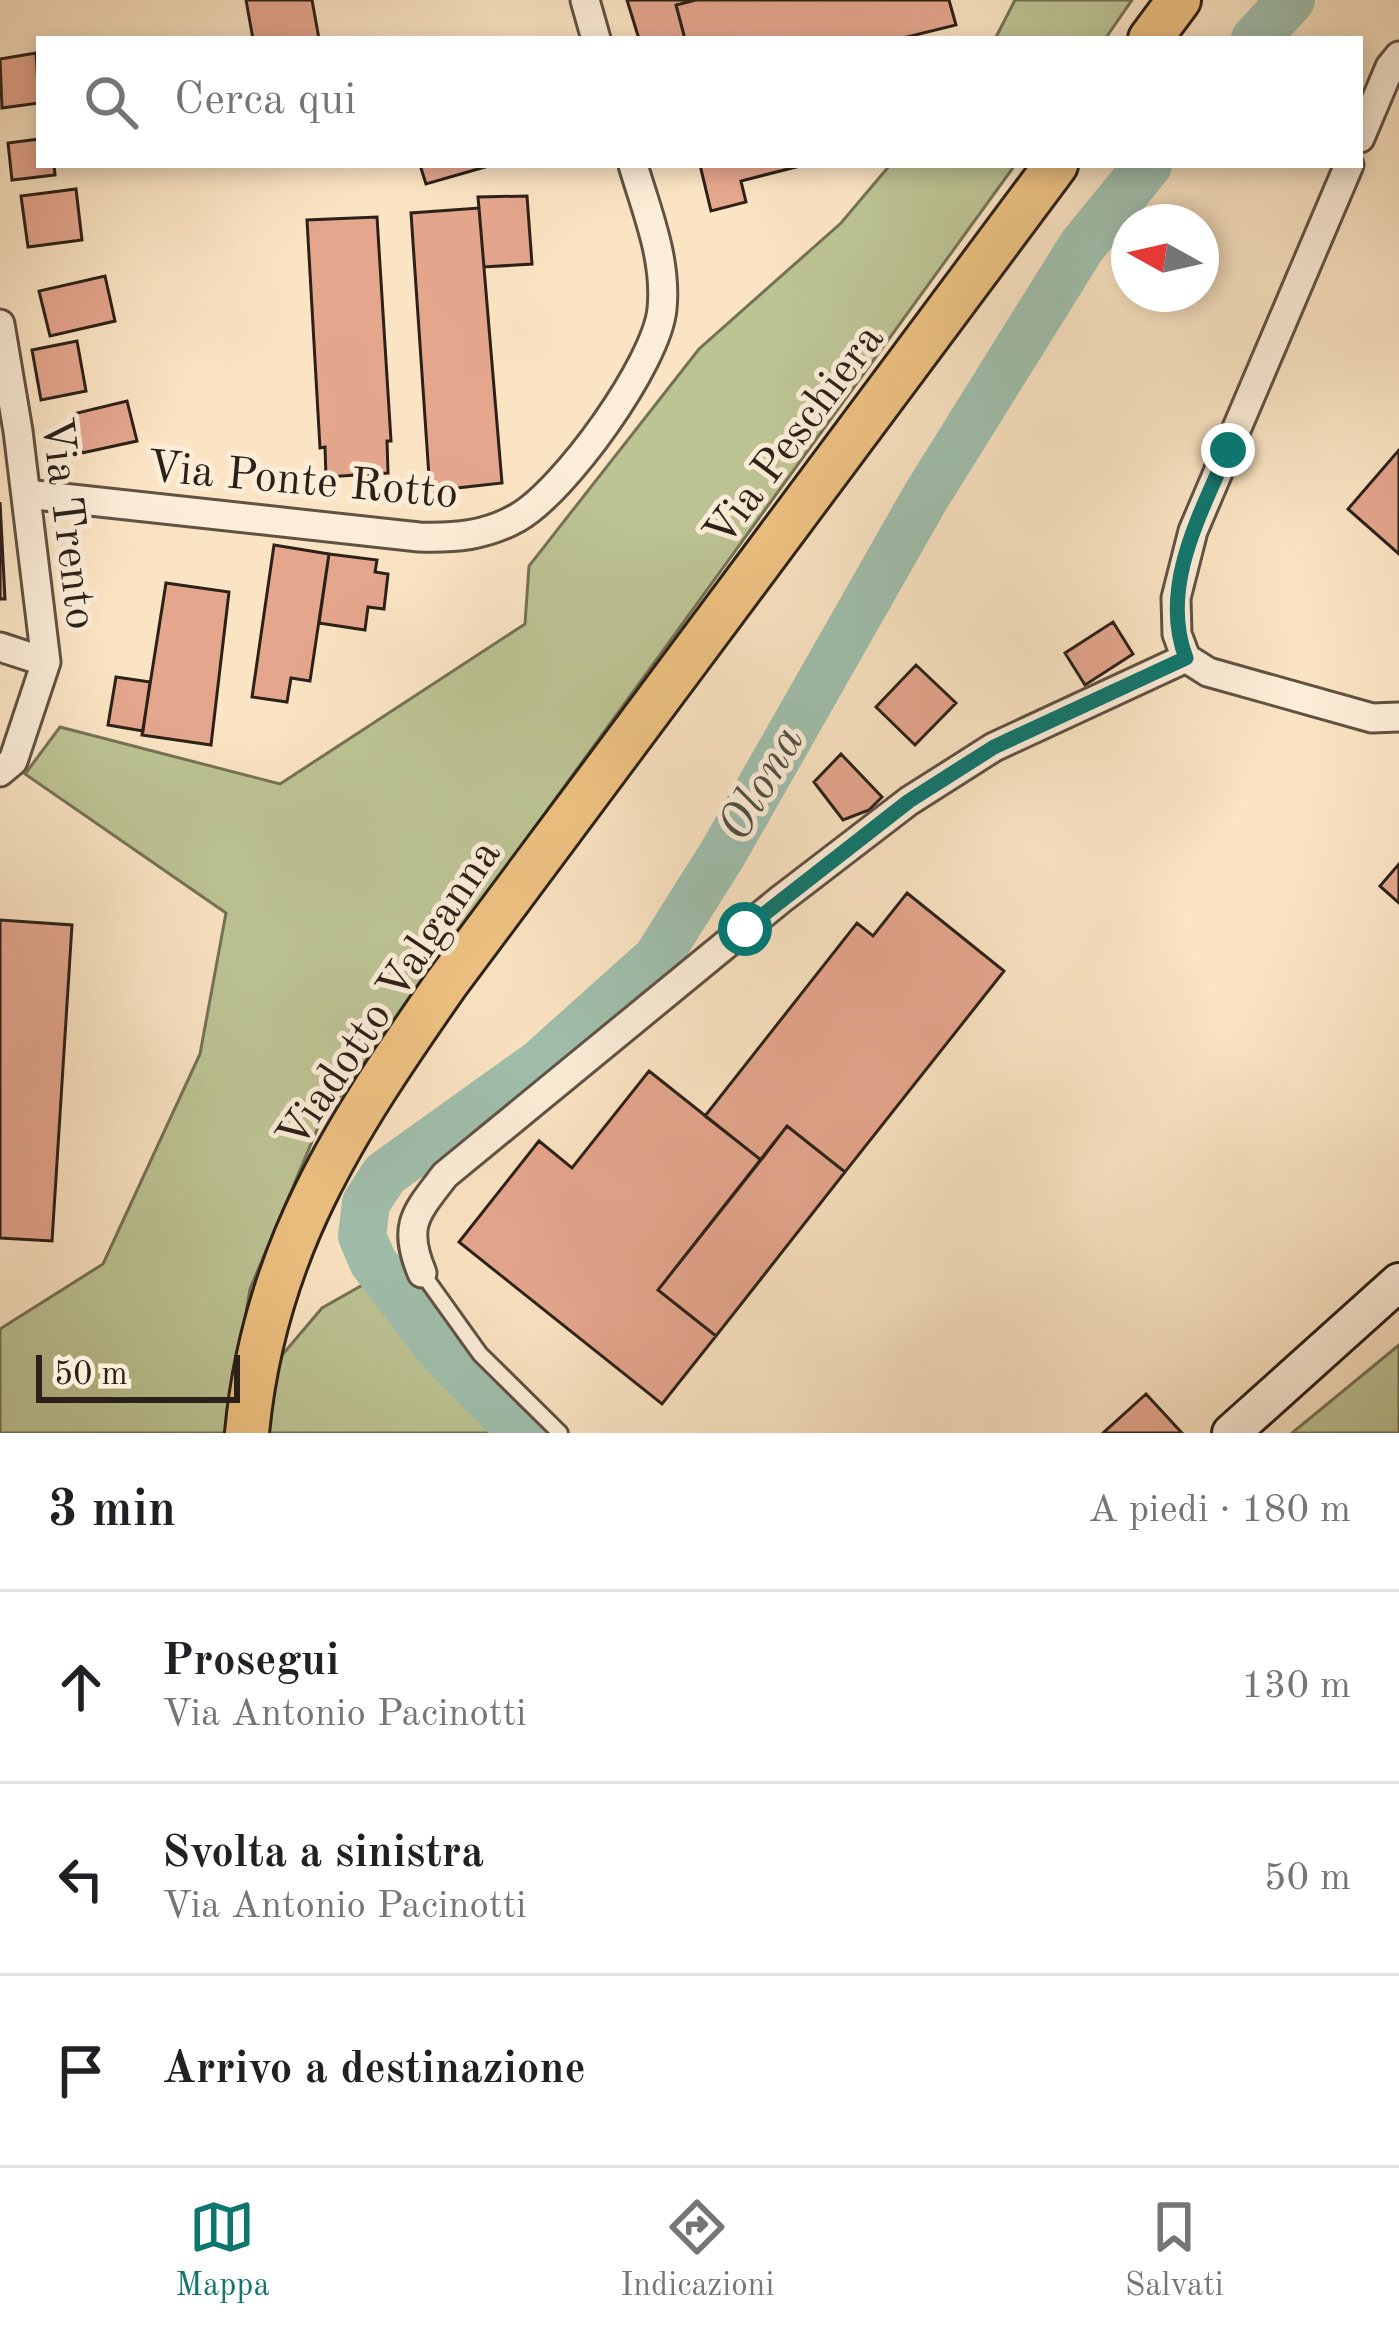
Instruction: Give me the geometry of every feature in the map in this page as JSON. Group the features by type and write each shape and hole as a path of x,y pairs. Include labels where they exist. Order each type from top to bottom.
{"main road":[{"path":"1152,36 1179,0"},
{"name":"Via Peschiera","path":"609,765 1054,168"},
{"name":"Viadotto Valganna","path":"247,1433 256,1363 279,1274 331,1162 436,998 609,765"},
{"path":"1231,1433 1399,1282"}],"street":[{"path":"585,0 595,36"},
{"path":"1363,131 1399,56"},
{"name":"Via Ponte Rotto","path":"26,494 387,535 466,537 517,518 545,498 643,369 658,331 663,288 658,248 634,168"},
{"path":"1347,168 1193,531 1175,598 1177,634 1186,658 1208,672 1372,718 1399,717"},
{"name":"Via Trento","path":"0,324 46,662"},
{"path":"0,647 46,662 13,761 0,772"},
{"path":"422,1273 411,1246 412,1230 421,1206 445,1174 780,900 909,801 994,747 1186,658"}],"lane":[{"path":"422,1273 480,1354 560,1433"}],"green space":[{"path":"1015,0 1132,0 1107,36 997,36"},
{"path":"887,168 1013,168 319,1125 250,1289 228,1419 322,1308 405,1261 445,1323 542,1433 0,1433 0,1329 103,1264 200,1054 226,913 25,774 60,727 280,784 525,624 529,566 699,349 841,223"},
{"path":"1399,1345 1399,1433 1292,1433"}],"building":[{"path":"246,0 312,0 318,36 252,36"},
{"path":"627,0 696,0 676,5 684,36 638,36"},
{"path":"696,0 949,0 956,25 911,36 684,36 676,5"},
{"path":"36,53 36,103 2,108 0,59"},
{"path":"36,139 36,168 54,168 55,175 12,180 8,143"},
{"path":"421,168 482,168 426,184"},
{"path":"701,168 792,168 741,181 746,202 711,211"},
{"path":"76,189 82,240 28,247 21,196"},
{"path":"527,196 532,264 484,267 478,197"},
{"path":"479,208 502,483 430,491 411,213"},
{"path":"377,217 391,441 387,441 388,473 326,477 325,447 320,448 307,220"},
{"path":"105,276 115,321 50,336 39,291"},
{"path":"77,341 86,391 41,400 32,350"},
{"path":"127,401 137,441 82,453 73,414"},
{"path":"1399,450 1399,554 1348,509"},
{"path":"0,502 5,599 0,599"},
{"path":"274,545 329,554 310,681 291,678 287,702 252,697"},
{"path":"329,554 377,560 375,572 388,574 384,609 368,607 365,630 319,623"},
{"path":"166,583 229,592 211,745 142,735"},
{"path":"1113,622 1133,654 1085,685 1065,653"},
{"path":"916,665 956,703 915,745 876,707"},
{"path":"116,677 150,682 143,731 108,725"},
{"path":"841,754 882,797 869,810 843,820 814,782"},
{"path":"1399,864 1399,903 1380,886"},
{"path":"907,893 1004,971 845,1172 787,1126 761,1160 705,1116 857,923 873,936"},
{"path":"0,920 72,925 52,1241 0,1238"},
{"path":"649,1071 761,1160 658,1290 716,1336 662,1404 459,1242 539,1141 572,1168"},
{"path":"787,1126 845,1172 716,1336 658,1290"},
{"path":"1146,1394 1182,1433 1103,1433"}],"waterway":[{"name":"Olona","path":"1258,36 1291,0"},
{"name":"Olona","path":"522,1433 437,1346 373,1262 362,1236 366,1203 385,1174 540,1063 657,958 723,853 925,498 1082,246 1146,168"}],"route":[{"path":"745,929 909,801 994,747 1186,658 1177,634 1175,598 1193,531 1228,450"}]}
